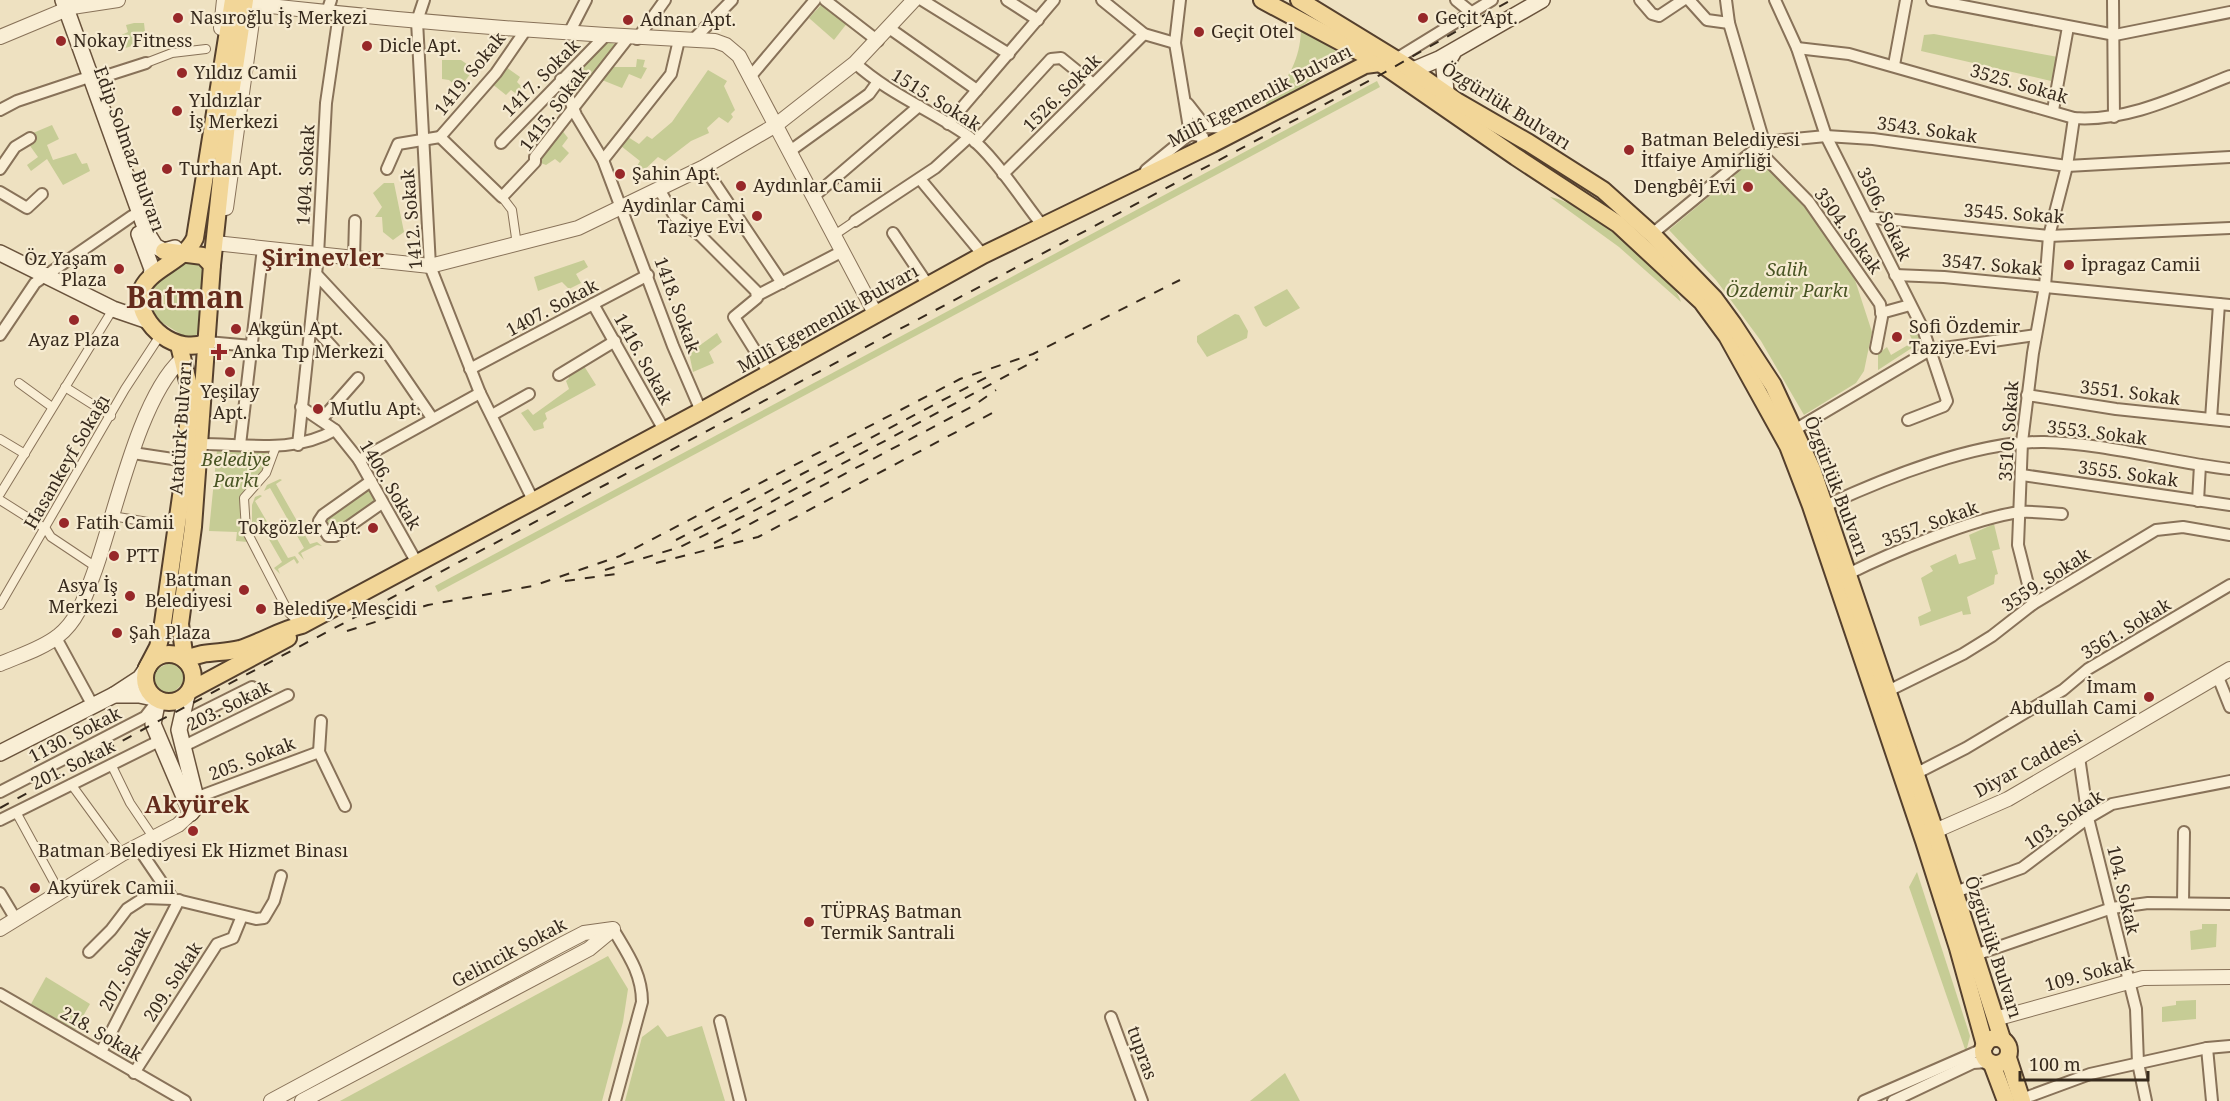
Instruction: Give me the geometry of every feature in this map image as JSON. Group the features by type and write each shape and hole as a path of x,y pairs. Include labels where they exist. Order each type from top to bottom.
{"main road":[{"path":"147,321 140,294 151,277 185,253 193,244 196,233 233,0"},
{"path":"1262,0 1353,48 1388,61"},
{"name":"Özgürlük Bulvarı","path":"1299,0 1372,46 1388,61 1550,180 1618,224 1702,302 1727,336 1788,446 1811,506 1924,841 1958,948 1987,1055 2017,1100"},
{"path":"1413,70 1455,51 1542,0"},
{"path":"0,253 113,309 147,321 180,352 207,342 213,265 221,243 216,226 228,114 249,1"},
{"name":"Edip Solmaz Bulvarı","path":"62,5 132,216 152,269 151,277"},
{"path":"1338,79 1351,61 1353,48 1348,31"},
{"path":"1446,92 1444,68 1455,51"},
{"name":"Özgürlük Bulvarı","path":"1388,61 1413,70 1458,102 1603,190 1652,234 1720,307 1773,385 1796,429 1825,506 1935,831 2002,1039"},
{"name":"Millî Egemenlik Bulvarı","path":"302,626 701,411 983,255 1201,149 1365,65 1388,61"},
{"name":"Edip Solmaz Bulvarı","path":"88,80 147,233 155,246 164,251"},
{"path":"1550,180 1563,164"},
{"path":"164,251 184,244 196,233"},
{"path":"164,251 203,256 213,265"},
{"name":"Atatürk Bulvarı","path":"185,660 180,624 200,444 207,342"},
{"name":"Atatürk Bulvarı","path":"147,668 158,647 164,619 186,461 190,390 180,352"},
{"path":"164,619 165,630 170,634 176,634 180,624"},
{"path":"180,624 195,646 222,651"},
{"path":"185,660 204,652 240,649 286,629 302,626"},
{"path":"114,695 139,695 173,702 293,635 302,626"},
{"path":"222,651 211,658 209,665 212,671 225,671"},
{"path":"0,753 92,704 114,695 140,678 151,662 164,654 172,654 185,660 194,677 180,723 191,804"},
{"path":"147,668 145,675 148,689 158,699"},
{"path":"158,699 153,724 191,804"},
{"path":"2008,1058 1999,1064 1987,1055 1990,1040 2002,1039 2008,1045 2008,1058 2017,1100"}],"street":[{"path":"0,37 62,5 116,0"},
{"path":"200,212 196,194 224,0"},
{"path":"417,21 422,0"},
{"path":"569,33 586,0"},
{"name":"1415. Sokak","path":"502,197 535,162 535,157 573,108 664,0"},
{"path":"603,160 667,81 686,40 732,0"},
{"path":"750,77 815,0"},
{"path":"825,0 878,41"},
{"path":"221,243 430,266 578,228 704,167 776,125 855,63 914,0"},
{"path":"921,0 1009,54"},
{"path":"1007,0 1038,20"},
{"path":"948,124 1054,0"},
{"path":"1102,0 1144,34 1175,43"},
{"path":"1456,0 1472,13"},
{"path":"1388,61 1492,0"},
{"path":"1640,0 1652,14 1659,16 1683,0"},
{"path":"1689,0 1707,20 1730,23"},
{"name":"3504. Sokak","path":"1726,0 1760,145 1809,202 1880,304 1881,313"},
{"name":"3506. Sokak","path":"1775,0 1797,48 1826,136 1923,329 1947,403 1908,420"},
{"path":"1894,65 1906,0"},
{"path":"1932,0 2115,36 2230,12"},
{"path":"2113,0 2114,117"},
{"path":"249,1 280,7 332,9 417,21 525,31 686,40 726,45 739,56 876,315"},
{"path":"1179,1 1175,43 1190,134"},
{"name":"1404. Sokak","path":"298,445 317,275 332,9"},
{"name":"1412. Sokak","path":"417,21 430,266 480,393 533,500"},
{"path":"2053,110 2068,27"},
{"path":"889,28 976,90"},
{"name":"1419. Sokak","path":"440,137 496,73 525,31"},
{"name":"1526. Sokak","path":"1003,174 1144,34"},
{"name":"1417. Sokak","path":"501,143 605,36"},
{"name":"3525. Sokak","path":"1797,48 1850,54 1894,65 2074,118 2114,117 2230,76"},
{"path":"0,110 17,101 146,63 172,52 206,49"},
{"path":"833,236 920,179 972,139 1051,59 1061,58 1093,84"},
{"name":"1515. Sokak","path":"855,63 877,83 972,139 1003,174 1042,225"},
{"name":"1418. Sokak","path":"561,80 573,108 603,160 673,346 701,411"},
{"path":"790,151 868,94 877,83"},
{"path":"1186,102 1206,127 1240,128"},
{"path":"813,197 919,106"},
{"name":"3510. Sokak","path":"2033,604 2018,545 2022,442 2026,395 2045,286 2049,236 2067,166 2074,118"},
{"path":"1190,134 1203,137 1201,149"},
{"path":"1132,181 1190,134"},
{"name":"3543. Sokak","path":"1760,145 1826,136 1873,139 2067,166 2230,157"},
{"path":"387,170 398,144 407,141 423,142 440,137 502,197 512,210 517,245"},
{"path":"0,169 15,147 30,138"},
{"path":"1652,234 1760,145"},
{"path":"704,167 782,283"},
{"path":"920,179 983,255"},
{"path":"659,189 675,217 701,236 758,295"},
{"path":"0,192 27,208 42,194"},
{"path":"0,335 34,282 132,216"},
{"name":"3545. Sokak","path":"1867,217 2049,236 2230,228"},
{"path":"354,259 355,221"},
{"path":"893,233 928,285"},
{"path":"240,445 263,248"},
{"path":"769,373 734,317 758,295 841,252"},
{"path":"317,275 382,345 432,418"},
{"name":"1407. Sokak","path":"470,369 648,275"},
{"name":"3547. Sokak","path":"1895,275 2045,286 2225,305"},
{"name":"1416. Sokak","path":"593,304 664,430"},
{"path":"1876,348 1881,313 1910,305"},
{"path":"2211,419 2225,305"},
{"path":"0,494 113,309"},
{"path":"312,325 334,349"},
{"name":"Hasankeyf Sokağı","path":"0,605 3,594 46,529 161,334"},
{"path":"1796,429 1930,350 2036,335"},
{"path":"559,375 615,341"},
{"path":"207,342 252,346"},
{"path":"0,664 56,638 76,616 96,567 133,453 163,381 180,352"},
{"path":"321,420 358,378"},
{"path":"19,383 52,407"},
{"path":"65,387 111,416"},
{"path":"359,460 480,393"},
{"path":"492,415 529,394"},
{"name":"3551. Sokak","path":"2026,395 2230,421"},
{"name":"1406. Sokak","path":"301,407 336,430 359,460 417,563"},
{"path":"200,444 298,445 321,438 336,430"},
{"path":"0,439 25,454"},
{"name":"3553. Sokak","path":"1825,506 1960,455 2022,442 2097,448 2230,469"},
{"path":"276,446 266,472 244,498 243,519 246,530 289,612 302,626"},
{"path":"133,453 186,461"},
{"path":"2198,501 2200,465"},
{"name":"3555. Sokak","path":"2022,475 2230,505"},
{"path":"371,481 323,515 319,520 324,530 328,536 335,536 382,503"},
{"path":"0,500 46,529 51,537 96,567"},
{"name":"3557. Sokak","path":"1848,574 1954,531 2020,512 2062,514"},
{"path":"112,516 166,525"},
{"name":"3559. Sokak","path":"1888,691 1963,654 1992,636 2033,604 2156,530 2183,527 2230,535"},
{"name":"3561. Sokak","path":"1915,774 1966,748 2063,690 2088,669 2230,585"},
{"path":"56,638 92,704"},
{"name":"Diyar Caddesi","path":"1935,831 2008,799 2230,669"},
{"path":"2218,677 2230,706"},
{"path":"180,723 252,687"},
{"name":"203. Sokak","path":"184,746 288,695"},
{"name":"1130. Sokak","path":"0,792 145,717 158,699"},
{"path":"321,721 319,752 345,806"},
{"name":"201. Sokak","path":"0,820 161,740"},
{"name":"205. Sokak","path":"191,804 319,752"},
{"name":"104. Sokak","path":"2079,757 2088,818 2112,908 2127,981 2136,1009 2138,1063 2146,1101"},
{"path":"111,764 130,803 153,837"},
{"name":"103. Sokak","path":"1955,892 2022,868 2088,818 2112,804 2230,781"},
{"path":"71,784 122,854"},
{"path":"0,929 122,854 178,825 191,804"},
{"path":"16,812 59,891"},
{"path":"2183,903 2184,832"},
{"path":"137,846 176,900"},
{"path":"89,952 136,902 156,896 242,916 264,918 274,901 281,876"},
{"path":"0,893 15,918"},
{"name":"207. Sokak","path":"100,1053 176,900"},
{"path":"1975,955 2112,908 2148,903 2230,904"},
{"name":"209. Sokak","path":"134,1073 217,944 233,938 242,916"},
{"path":"613,929 639,975 642,988 642,1002 615,1101"},
{"name":"Gelincik Sokak","path":"271,1101 584,933 613,929"},
{"name":"Gelincik Sokak","path":"302,1101 589,949 613,929"},
{"name":"109. Sokak","path":"1995,1019 2143,978 2230,977"},
{"name":"218. Sokak","path":"0,994 185,1101"},
{"name":"tupras","path":"1111,1017 1142,1101"},
{"path":"720,1021 740,1101"},
{"path":"2017,1100 2090,1074 2207,1048 2230,1046"},
{"path":"2207,1048 2212,1101"},
{"path":"1864,1101 1987,1055"},
{"path":"1893,1101 1987,1055"}],"green space":[{"path":"822,4 848,22 834,40 809,18"},
{"path":"144,23 146,41 117,51 113,39 128,32 126,25"},
{"path":"1301,30 1311,34 1343,56 1266,113 1266,103 1286,79 1295,61"},
{"path":"1934,34 2058,57 2051,81 1921,51 1924,35"},
{"path":"603,41 618,45 584,92 572,87 571,77"},
{"path":"637,59 645,60 643,67 647,68 641,79 629,74 622,88 602,80 613,67 636,67"},
{"path":"442,60 461,60 474,69 459,89 449,80 442,79"},
{"path":"506,67 520,77 517,82 522,87 518,95 511,90 506,95 491,83"},
{"path":"708,70 727,81 724,86 735,110 731,114 733,117 728,123 719,117 707,128 709,133 691,141 665,161 658,157 639,175 634,171 640,161 621,146 628,137 639,144 647,136 652,139 672,122"},
{"path":"1377,81 1380,87 438,592 435,586"},
{"path":"52,125 59,139 47,145 53,160 76,153 82,164 87,163 90,171 63,185 47,159 31,171 27,165 38,157 28,143 35,138 33,133"},
{"path":"561,129 568,138 562,146 569,153 560,163 555,159 546,165 538,162"},
{"name":"Salih Özdemir Parkı","path":"1753,160 1766,165 1790,187 1838,253 1855,280 1872,332 1864,371 1856,383 1804,415 1761,341 1716,280 1669,230"},
{"path":"384,183 394,183 404,232 393,240 383,232 382,217 375,217 382,207 373,193"},
{"path":"1550,197 1564,201 1582,211 1624,240 1662,274 1675,289 1681,302 1619,247"},
{"path":"188,260 196,261 205,267 200,331 195,336 187,338 153,317 147,298 157,282"},
{"path":"584,260 588,267 576,274 581,283 569,289 562,282 538,291 534,277"},
{"path":"1287,289 1300,308 1266,327 1254,307"},
{"path":"1235,314 1239,315 1248,331 1247,338 1207,357 1197,342 1197,336"},
{"path":"1916,330 1921,342 1878,370 1878,354 1887,347 1891,355 1913,342 1909,333"},
{"path":"717,333 722,342 709,352 714,363 693,372 689,353"},
{"path":"584,366 596,385 545,413 547,419 543,423 544,428 534,431 521,413 528,409 533,415 569,389 566,381 569,378 567,373"},
{"name":"Belediye Parkı","path":"217,450 274,451 242,502 240,512 248,542 236,541 237,532 209,531"},
{"path":"282,480 276,484 310,544 317,542 322,546 317,545 301,553 304,560 298,553 304,548 270,488 264,491 267,485"},
{"path":"368,487 377,501 333,532 325,520"},
{"path":"262,496 255,501 288,558 295,556 299,562 297,564 294,559 278,569 280,574 274,568 282,562 259,522 252,525 252,505 255,497"},
{"path":"1994,524 2000,549 1992,551 1998,574 1995,575 1994,584 1967,597 1971,614 1963,615 1962,611 1920,626 1918,617 1931,611 1921,578 1933,571 1930,566 1956,554 1959,564 1976,559 1969,535"},
{"path":"173,661 183,667 185,681 171,695 156,693 151,686 155,670"},
{"path":"1917,872 1970,1036 1966,1052 1909,887"},
{"path":"2202,924 2217,924 2216,947 2191,950 2190,931 2202,929"},
{"path":"608,956 628,989 623,1022 602,1101 340,1101"},
{"path":"46,977 90,1004 75,1030 31,1004"},
{"path":"2196,1000 2196,1019 2162,1022 2162,1007 2176,1005 2176,1001"},
{"path":"658,1025 667,1037 702,1026 725,1101 625,1101 642,1037"},
{"path":"1285,1073 1300,1101 1250,1101"}],"railway":[{"path":"0,808 153,724 1380,75 1511,0"},
{"path":"347,631 428,605 533,586 620,556 960,379 1033,354 1180,280"},
{"path":"605,570 680,547 750,513 1038,359"},
{"path":"676,540 987,377"},
{"path":"714,543 973,406 996,390"},
{"path":"656,563 758,537 994,412"},
{"path":"565,581 616,574"}],"place":[{"name":"Nasıroğlu İş Merkezi","path":"178,18"},
{"name":"Geçit Apt.","path":"1423,18"},
{"name":"Adnan Apt.","path":"628,20"},
{"name":"Geçit Otel","path":"1199,32"},
{"name":"Nokay Fitness","path":"61,41"},
{"name":"Dicle Apt.","path":"367,46"},
{"name":"Yıldız Camii","path":"182,73"},
{"name":"Yıldızlar İş Merkezi","path":"177,111"},
{"name":"Batman Belediyesi İtfaiye Amirliği","path":"1629,150"},
{"name":"Turhan Apt.","path":"167,169"},
{"name":"Şahin Apt.","path":"620,174"},
{"name":"Aydınlar Camii","path":"741,186"},
{"name":"Dengbêj Evi","path":"1748,187"},
{"name":"Aydınlar Cami Taziye Evi","path":"757,216"},
{"name":"İpragaz Camii","path":"2069,265"},
{"name":"Öz Yaşam Plaza","path":"119,269"},
{"name":"Ayaz Plaza","path":"74,320"},
{"name":"Akgün Apt.","path":"236,329"},
{"name":"Sofi Özdemir Taziye Evi","path":"1897,337"},
{"name":"Anka Tıp Merkezi","path":"219,352"},
{"name":"Yeşilay Apt.","path":"230,372"},
{"name":"Mutlu Apt.","path":"318,409"},
{"name":"Fatih Camii","path":"64,523"},
{"name":"Tokgözler Apt.","path":"373,528"},
{"name":"PTT","path":"114,556"},
{"name":"Batman Belediyesi","path":"244,590"},
{"name":"Asya İş Merkezi","path":"130,596"},
{"name":"Belediye Mescidi","path":"261,609"},
{"name":"Şah Plaza","path":"117,633"},
{"name":"İmam Abdullah Cami","path":"2149,697"},
{"name":"Batman Belediyesi Ek Hizmet Binası","path":"193,831"},
{"name":"Akyürek Camii","path":"35,888"},
{"name":"TÜPRAŞ Batman Termik Santrali","path":"809,922"}],"district":[{"name":"Şirinevler","path":"323,258"},
{"name":"Batman","path":"185,298"},
{"name":"Akyürek","path":"197,805"}]}
